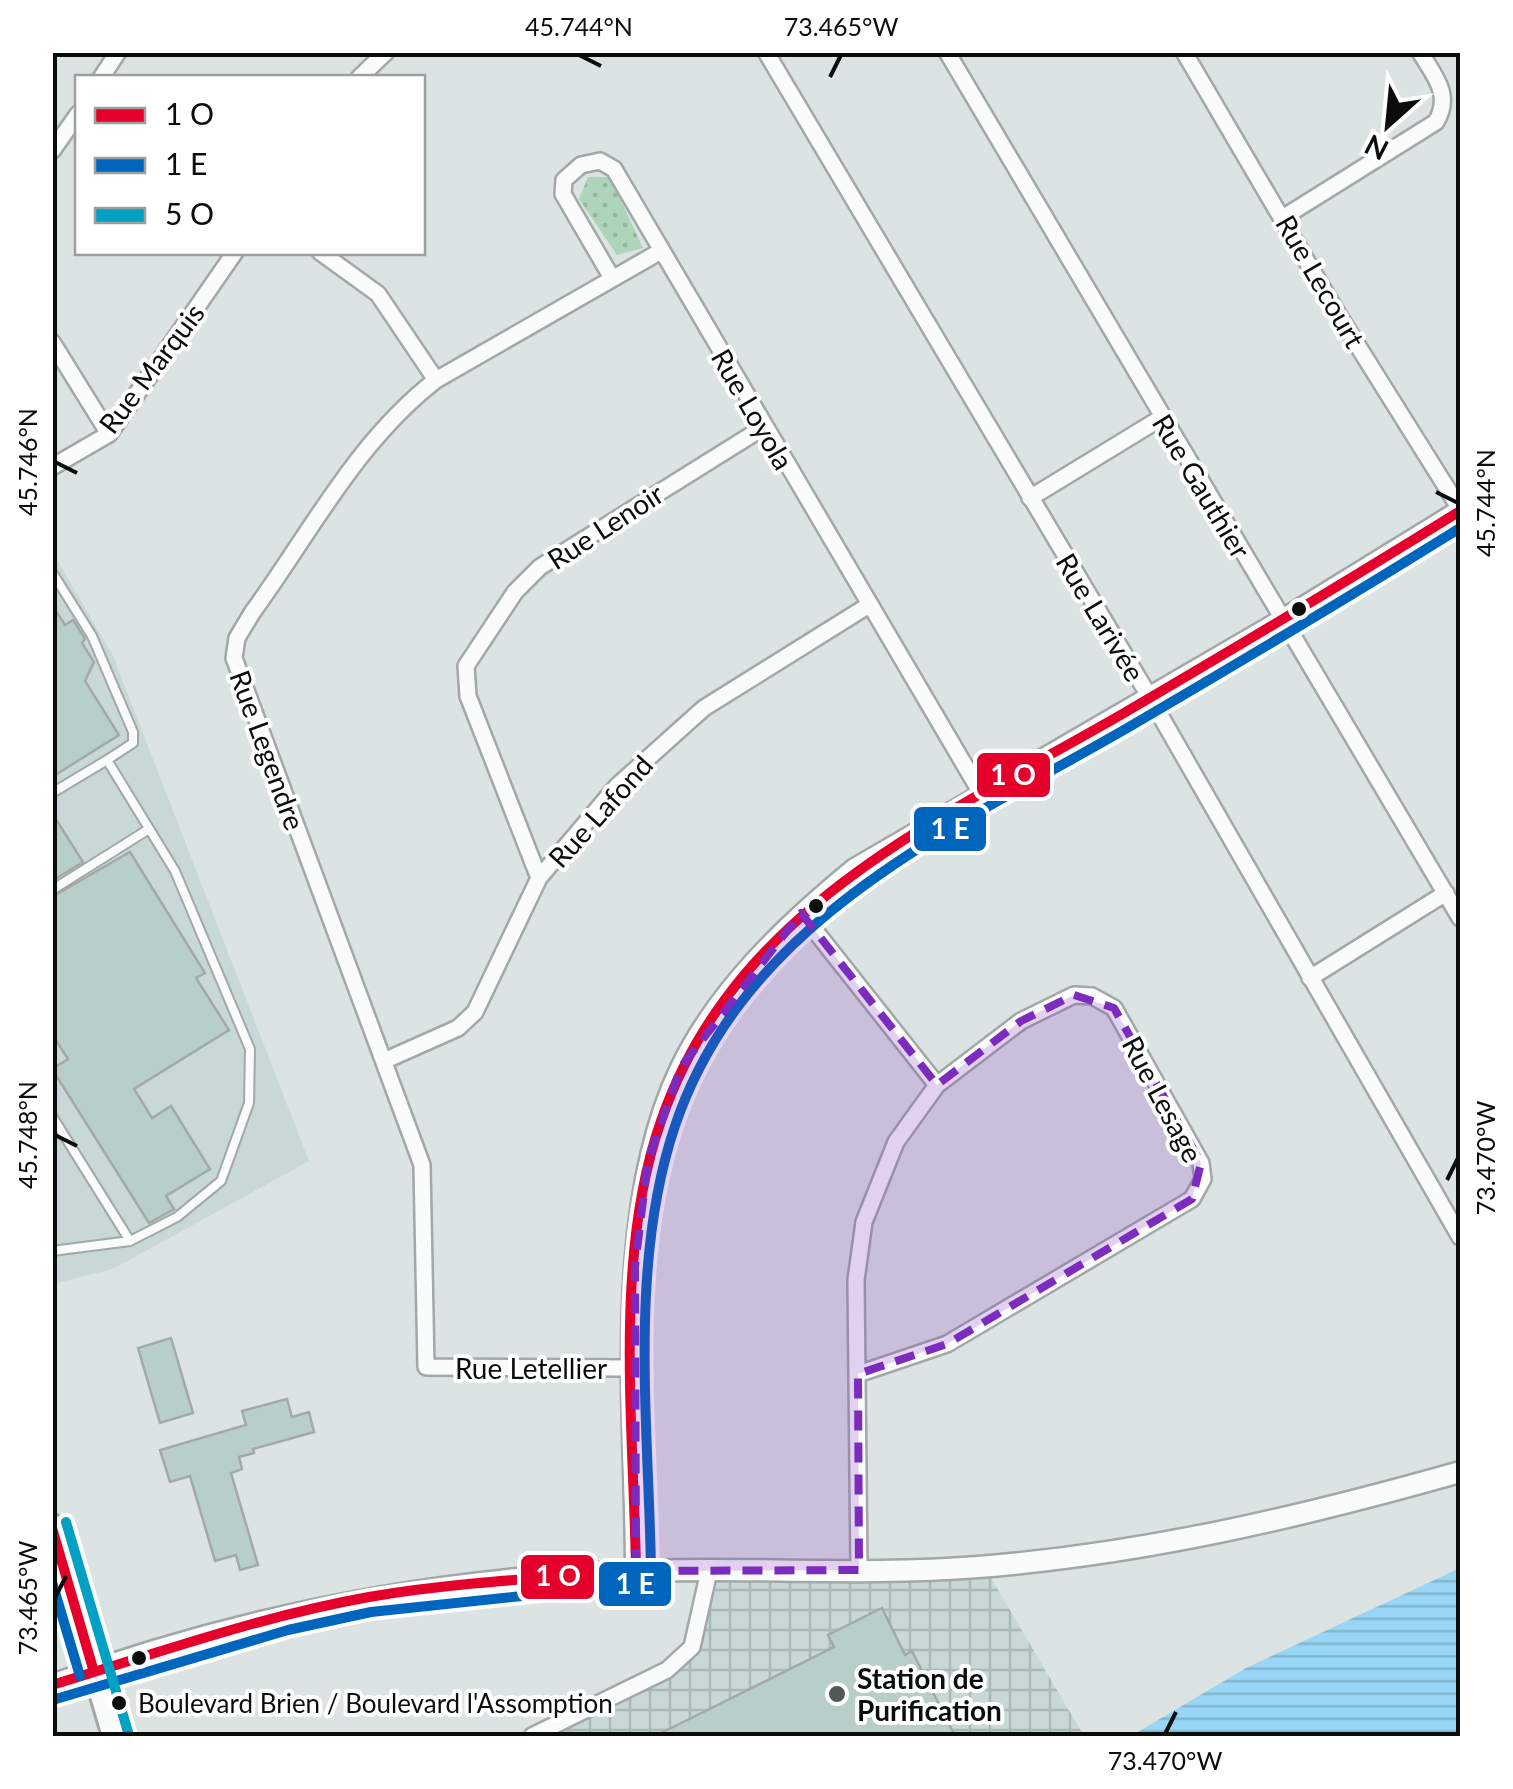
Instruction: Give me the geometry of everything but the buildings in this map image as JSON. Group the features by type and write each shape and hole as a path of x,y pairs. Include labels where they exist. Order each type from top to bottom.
{"main road":[{"path":"54,1537 114,1736"}],"street":[{"path":"103,75 118,52"},
{"path":"362,75 386,52"},
{"name":"Rue Larivée","path":"766,52 1149,696 1460,1238"},
{"name":"Rue Gauthier","path":"946,52 1460,918"},
{"name":"Rue Lecourt","path":"1184,52 1336,311 1460,510"},
{"path":"1284,217 1436,122 1444,109 1444,93 1420,52"},
{"path":"52,151 75,118"},
{"name":"Rue Loyola","path":"612,278 563,194 564,180 581,165 600,161 614,169 982,793"},
{"name":"Rue Legendre","path":"426,1367 422,1165 386,1060 238,680 234,658 238,638 352,464 404,405 436,380 661,251"},
{"name":"Rue Marquis","path":"52,468 108,434 233,255"},
{"path":"324,255 378,294 436,380"},
{"path":"52,342 108,434"},
{"path":"1030,498 1162,418"},
{"name":"Rue Lenoir","path":"539,878 468,696 466,666 514,592 562,549 764,427"},
{"path":"636,1571 635,1266 648,1160 681,1067 717,1012 801,913 855,870 1283,620 1460,510"},
{"name":"Rue Lafond","path":"386,1060 458,1028 474,1012 539,878 616,786 704,708 869,605"},
{"path":"1310,978 1446,893"},
{"path":"801,913 937,1085"},
{"name":"Rue Lesage","path":"858,1374 948,1344 1192,1199 1202,1179 1202,1162 1114,1008 1092,996 1074,995 1021,1021 937,1085 896,1142 864,1222 856,1280 859,1570"},
{"name":"Rue Letellier","path":"426,1367 635,1368"},
{"path":"52,1685 284,1616 368,1597 450,1585 636,1571 934,1570 1126,1552 1288,1521 1460,1472"},
{"path":"532,1736 667,1670 692,1648 709,1570"}],"lane":[{"path":"52,572 106,662 133,732 133,743 52,793"},
{"path":"52,1251 130,1241 177,1216 221,1181 249,1104 250,1049 176,871 107,760"},
{"path":"52,890 149,829"},
{"path":"52,1116 130,1241"},
{"path":"52,1618 76,1612"}],"highlighted area":[{"path":"801,913 937,1085 1021,1021 1074,995 1114,1008 1201,1163 1192,1199 947,1344 858,1374 859,1570 636,1571 635,1266 648,1160 681,1067"}],"shaded area":[{"path":"52,551 113,656 309,1161 113,1269 53,1284"},
{"path":"984,1566 1084,1736 527,1736 667,1670 692,1647 709,1571"}],"green space":[{"path":"588,177 610,177 643,248 617,255 579,199"}],"water":[{"path":"1460,1568 1460,1736 1131,1736 1246,1668"}],"transit line":[{"path":"52,1685 249,1625 369,1597 469,1584 636,1571 630,1402 631,1286 646,1174 661,1121 695,1046 739,981 792,925 852,876 917,832 1209,663 1460,511"},
{"path":"56,1699 288,1630 371,1612 645,1583 651,1571 645,1404 646,1290 660,1179 675,1126 707,1053 751,990 803,935 862,887 926,843 1129,727 1460,528"},
{"path":"66,1522 128,1732"},
{"path":"52,1528 94,1672"},
{"path":"52,1582 80,1676"}],"place":[{"name":"Station de Purification","path":"837,1694"},
{"name":"Boulevard Brien / Boulevard l'Assomption","path":"119,1703"}]}
